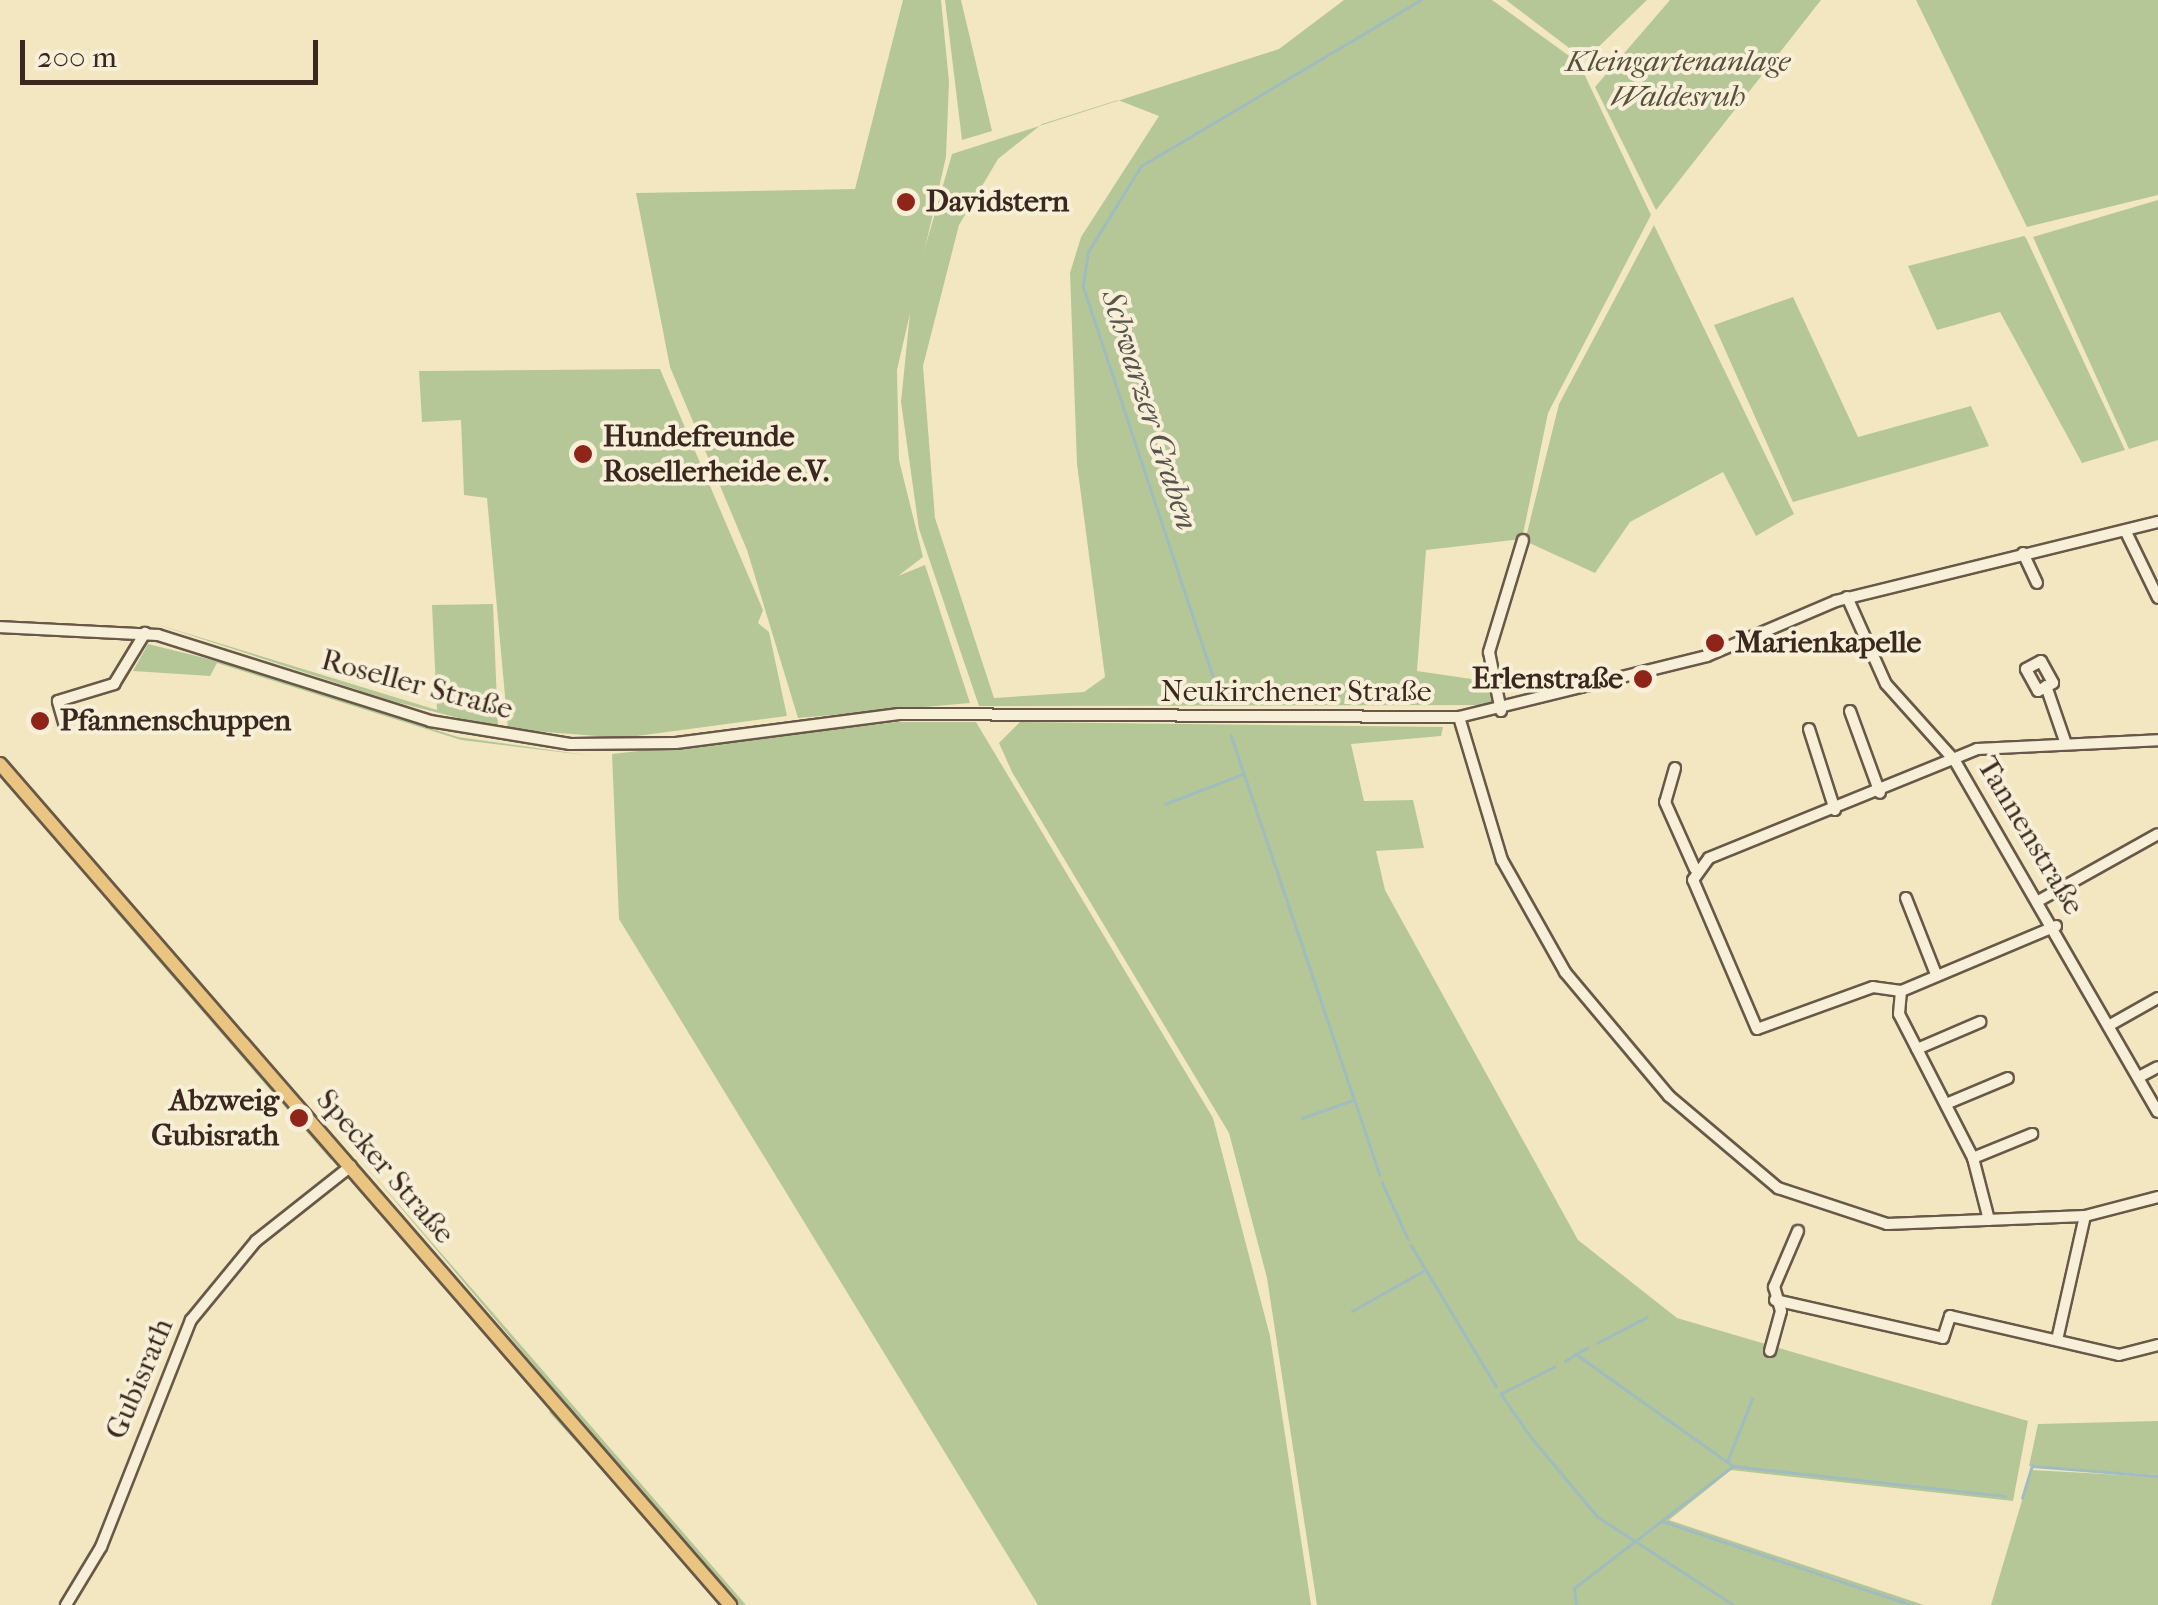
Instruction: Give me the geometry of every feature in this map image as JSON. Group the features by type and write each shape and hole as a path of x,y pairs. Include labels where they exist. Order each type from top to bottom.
{"main road":[{"name":"Specker Straße","path":"0,764 730,1605"}],"street":[{"name":"Neukirchener Straße","path":"886,715 1459,717 1501,711 1706,656 1847,598 2158,522"},
{"path":"2126,532 2158,598"},
{"path":"1501,711 1490,652 1523,540"},
{"path":"2023,553 2037,582"},
{"name":"Tannenstraße","path":"1847,598 1886,684 1955,761 2056,926 2158,1112"},
{"name":"Roseller Straße","path":"0,628 145,633 430,721 534,741 666,744 886,715"},
{"path":"65,726 58,701 114,684 145,633"},
{"path":"2046,686 2066,744"},
{"path":"1850,712 1880,793"},
{"path":"1459,717 1492,834 1529,916 1584,1000 1686,1113 1778,1188 1835,1212 1887,1224 2085,1216 2158,1197"},
{"path":"1809,729 1835,810"},
{"path":"1697,866 1981,748 2158,740"},
{"path":"1675,768 1665,802 1697,866 1747,1018 1767,1028 1873,987 1901,991 2056,926"},
{"path":"2040,900 2158,834"},
{"path":"1906,898 1936,974"},
{"path":"1901,991 1899,1014 1973,1158 1989,1220"},
{"path":"2110,1025 2158,998"},
{"path":"1917,1050 1980,1022"},
{"path":"2139,1077 2158,1067"},
{"path":"1946,1104 2008,1078"},
{"path":"1973,1158 2032,1134"},
{"name":"Gubisrath","path":"66,1605 97,1556 164,1372 201,1304 256,1242 351,1166"},
{"path":"2057,1340 2085,1216"},
{"path":"1770,1351 1781,1312 1775,1300 1798,1231"},
{"path":"1775,1300 1943,1338 1950,1316 2119,1355 2158,1345"}],"green space":[{"path":"903,0 941,0 949,82 946,157 897,370 899,460 923,557 898,576 925,565 970,703 798,718 747,550 670,367 636,193 855,189"},
{"path":"945,0 961,0 992,131 962,140"},
{"path":"1344,0 1492,0 1579,63 1651,215 1548,413 1522,539 1426,550 1417,671 1492,682 1492,705 979,706 919,529 901,402 912,293 952,154 1040,126 998,159 959,225 923,366 935,518 994,698 1084,692 1105,677 1077,464 1070,273 1081,237 1159,116 1119,100 1279,49"},
{"path":"1506,0 1647,0 1585,60"},
{"name":"Kleingartenanlage Waldesruh","path":"1670,0 1821,0 1656,210 1595,87"},
{"path":"1916,0 2158,0 2158,195 2027,227"},
{"path":"2158,200 2158,440 2129,449 2033,237"},
{"path":"1654,225 1794,514 1756,536 1723,472 1630,522 1595,573 1525,541 1559,404"},
{"path":"2024,236 2125,450 2082,463 2000,312 1937,330 1908,266"},
{"path":"1793,297 1858,437 1971,406 1989,446 1793,502 1714,325"},
{"path":"660,369 763,610 758,623 769,632 787,716 622,738 508,729 487,498 464,495 461,420 422,422 419,371"},
{"path":"493,604 498,728 392,701 153,623 437,710 432,605"},
{"path":"148,644 225,663 458,737 593,756 461,740 217,663 210,676 133,671"},
{"path":"898,722 976,722 1213,1118 1270,1336 1311,1605 1038,1605 619,919 612,754"},
{"path":"1020,722 1443,727 1441,736 1351,744 1364,801 1413,800 1424,848 1376,851 1385,890 1578,1240 1677,1318 2028,1421 2013,1501 1731,1470 1669,1520 1924,1605 1317,1605 1267,1278 1229,1133 1012,772 999,743"},
{"path":"119,903 331,1151 331,1160 110,905"},
{"path":"364,1164 746,1605 736,1605"},
{"path":"554,1408 724,1605 549,1412"},
{"path":"2158,1421 2158,1475 2029,1466 2038,1424"},
{"path":"2031,1470 2158,1477 2158,1605 1991,1605"}],"waterway":[{"name":"Schwarzer Graben","path":"1220,699 1083,286 1088,252 1141,166 1421,0"},
{"name":"Schwarzer Graben","path":"1231,735 1380,1174"},
{"path":"1165,804 1243,774"},
{"path":"1302,1118 1353,1100"},
{"name":"Schwarzer Graben","path":"1382,1182 1408,1239"},
{"name":"Schwarzer Graben","path":"1411,1245 1496,1386"},
{"path":"1352,1311 1423,1271"},
{"path":"1597,1343 1647,1317"},
{"path":"1576,1354 1587,1348"},
{"path":"1565,1361 1576,1354 1733,1466 2005,1496"},
{"name":"Schwarzer Graben","path":"1555,1367 1501,1394 1531,1437 1598,1517 1734,1605"},
{"path":"1727,1462 1752,1399"},
{"path":"1576,1605 1574,1588 1733,1466"},
{"path":"2022,1498 2032,1466 2158,1476"},
{"path":"1662,1521 1911,1605"}],"place":[{"name":"Davidstern","path":"906,202"},
{"name":"Hundefreunde Rosellerheide e.V.","path":"583,454"},
{"name":"Marienkapelle","path":"1715,643"},
{"name":"Erlenstraße","path":"1643,679"},
{"name":"Pfannenschuppen","path":"40,721"},
{"name":"Abzweig Gubisrath","path":"299,1118"}]}
